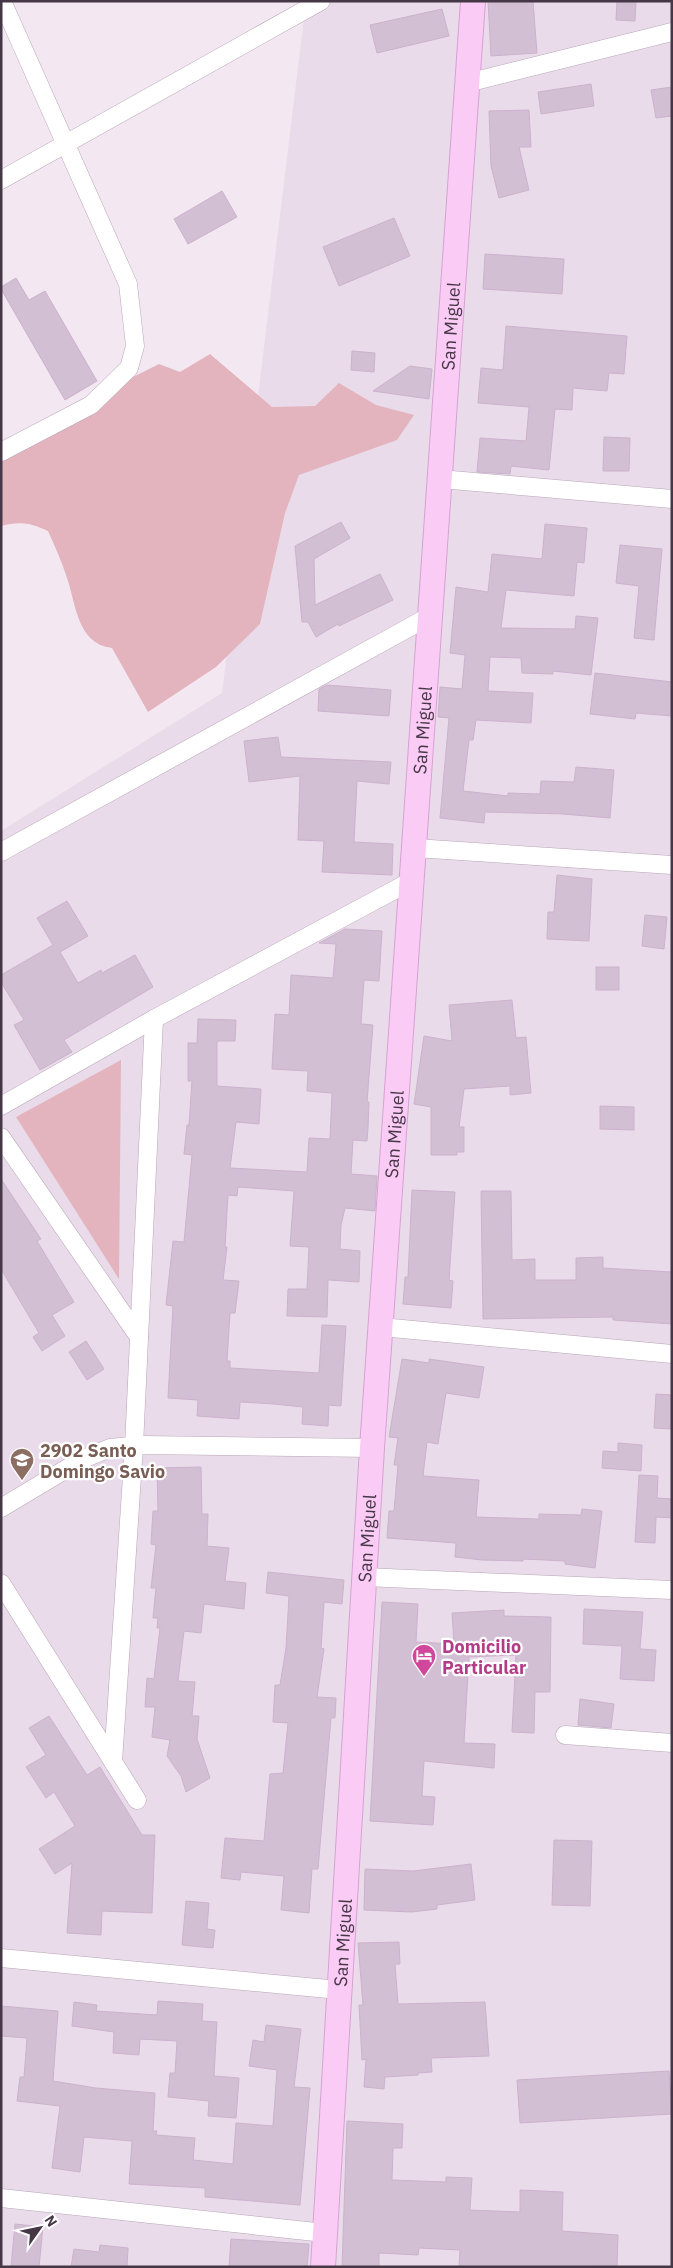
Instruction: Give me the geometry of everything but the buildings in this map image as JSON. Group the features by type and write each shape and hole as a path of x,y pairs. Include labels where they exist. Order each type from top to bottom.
{"street":[{"path":"1,452 91,405 129,368 136,346 128,284 2,1"},
{"path":"1,180 321,1"},
{"name":"San Miguel","path":"323,2267 372,1448 416,848 430,616 473,1"},
{"path":"467,83 672,32"},
{"path":"440,479 672,499"},
{"path":"1,852 430,616"},
{"path":"416,848 672,865"},
{"path":"1,1106 154,1020 413,880"},
{"path":"113,1762 134,1446 154,1020"},
{"path":"1,1137 139,1337"},
{"path":"380,1328 672,1354"},
{"path":"1,1508 83,1459 110,1448 134,1446 372,1448"},
{"path":"364,1577 672,1590"},
{"path":"1,1583 137,1800"},
{"path":"565,1735 672,1743"},
{"path":"1,1958 339,1990"},
{"path":"1,2198 325,2233"}],"shaded area":[{"path":"306,1 672,1 672,2267 1,2267 1,831 222,693"},
{"path":"210,354 272,407 315,406 339,383 376,405 414,415 397,440 299,475 285,513 260,624 216,667 148,712 112,648 100,645 91,639 85,631 76,611 63,566 48,531 25,524 1,526 1,457 129,379 159,364 180,372"},
{"path":"121,1060 119,1279 16,1117"}],"place":[{"name":"2902 Santo Domingo Savio","path":"22,1481"},
{"name":"Domicilio Particular","path":"424,1677"}]}
